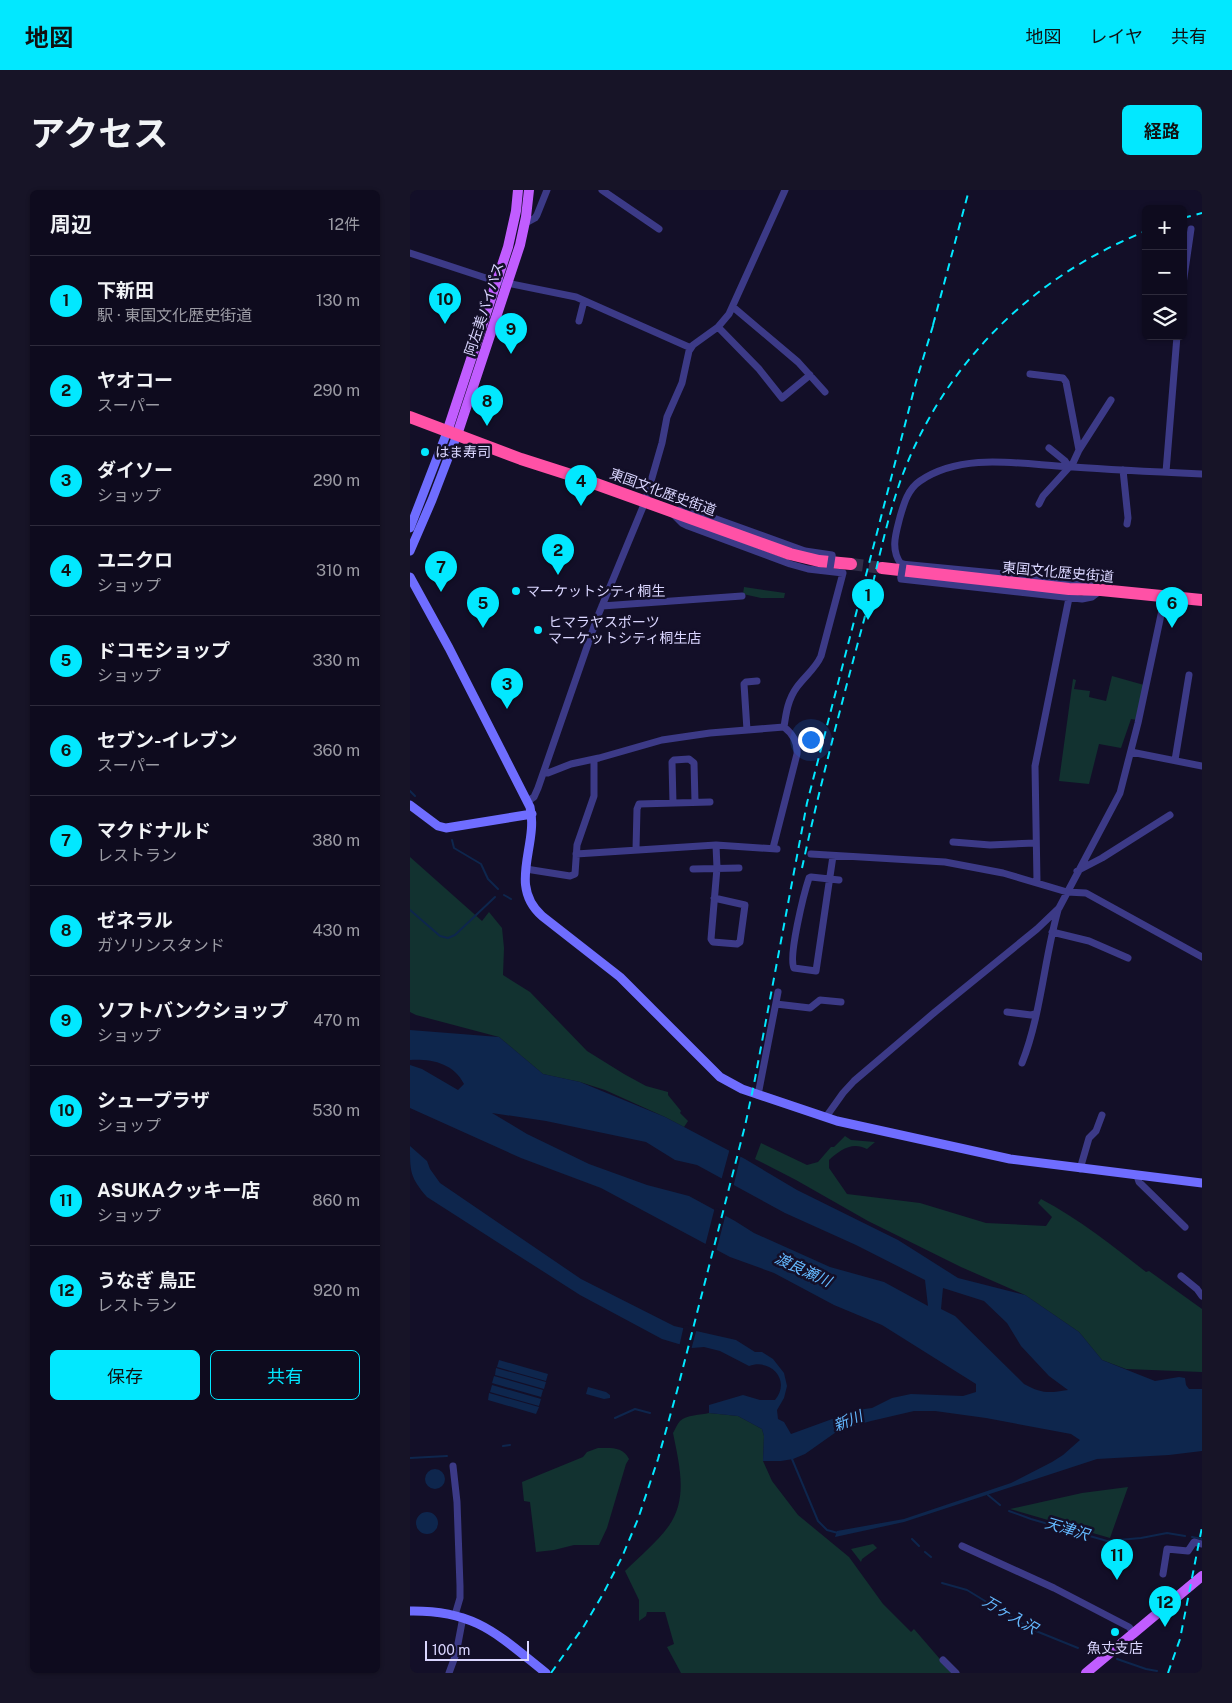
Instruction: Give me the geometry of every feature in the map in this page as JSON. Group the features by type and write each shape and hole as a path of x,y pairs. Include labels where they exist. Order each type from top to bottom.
{"highway":[{"name":"東国文化歴史街道","path":"410,418 790,554 819,561 851,564"},
{"name":"東国文化歴史街道","path":"882,568 1069,589 1202,600"}],"main road":[{"name":"阿左美バイパス","path":"502,282 518,190"},
{"name":"阿左美バイパス","path":"452,433 502,282 520,245 529,190"},
{"path":"1086,1673 1202,1576"}],"street":[{"path":"524,224 535,218 547,190"},
{"path":"602,190 659,229"},
{"path":"528,801 536,793 544,773 602,606 645,502 662,443 667,417 682,383 691,348 718,327 733,307 785,190"},
{"path":"1187,256 1191,229"},
{"path":"410,253 502,282 584,300 691,348"},
{"path":"579,321 584,300"},
{"path":"733,307 798,362 825,392"},
{"path":"718,327 759,369 782,398 810,375"},
{"path":"1166,472 1176,340"},
{"path":"1030,374 1063,378 1066,382 1079,450"},
{"path":"1039,504 1073,463 1079,450 1111,400"},
{"path":"410,528 452,433"},
{"path":"410,551 432,500 452,433"},
{"path":"1049,448 1065,461 1069,467"},
{"path":"903,564 901,580 1088,599 1098,590 1088,583 903,564 896,554 894,539 906,500 921,480 949,468 977,463 1016,463 1202,474"},
{"path":"1123,470 1127,524"},
{"path":"784,727 790,699 796,688 821,656 843,573 808,569 790,564 688,526 677,518 672,511 694,512 805,551 832,555 830,571"},
{"path":"410,577 528,801 532,814 532,828 525,882 526,894 532,905 620,977 720,1077 731,1084 758,1095 826,1118 1003,1158 1202,1183"},
{"path":"602,606 742,596"},
{"path":"1022,1063 1036,1014 1052,932 1059,908 1118,796 1131,752 1165,596"},
{"path":"1037,882 1035,766 1069,598"},
{"path":"1175,760 1189,675"},
{"path":"747,730 744,684 757,681"},
{"path":"544,773 548,774 571,764 662,740 710,733 784,727 795,740 797,754 775,849 716,845 576,854"},
{"path":"1131,752 1202,766"},
{"path":"526,869 572,876 576,872 577,842 594,796 594,759"},
{"path":"673,803 672,762 674,760 689,759 694,763 696,802"},
{"path":"636,849 637,806 642,804 710,802"},
{"path":"410,805 438,826 446,828 532,814"},
{"path":"1077,871 1170,816"},
{"path":"953,842 990,845 1035,843"},
{"path":"714,898 745,905 740,942 737,944 713,942 711,939 714,898 717,868 716,845"},
{"path":"811,854 945,862 1003,873 1068,892 1086,893 1202,957"},
{"path":"833,856 830,879 816,971 794,968 792,964 794,944 808,880 811,877 830,879 839,880"},
{"path":"693,869 739,868"},
{"path":"826,1118 854,1080 934,1012 1037,929 1059,908"},
{"path":"1052,932 1082,938 1128,958"},
{"path":"758,1095 778,992"},
{"path":"776,1004 810,1008 820,1000 841,1002"},
{"path":"1007,1012 1036,1014"},
{"path":"1080,1169 1089,1138 1096,1132 1102,1115"},
{"path":"1137,1176 1139,1182 1185,1228"},
{"path":"1181,1276 1197,1289 1202,1296"},
{"path":"450,1673 456,1654 460,1598 457,1502 453,1466"},
{"path":"1163,1574 1167,1549 1188,1551 1194,1542 1202,1544"},
{"path":"962,1546 1081,1602 1129,1627 1134,1633"},
{"path":"410,1611 459,1616 492,1631 543,1671"},
{"path":"943,1660 956,1673"}],"green space":[{"path":"744,587 785,593 784,598 761,598 743,594"},
{"path":"1112,676 1144,685 1137,720 1131,719 1121,748 1099,744 1089,784 1059,781 1073,679 1076,680 1074,689 1090,691 1089,697 1106,701"},
{"path":"410,857 482,921 489,912 502,928 504,948 503,975 530,992 587,1051 646,1086 668,1092 668,1095 681,1111 680,1113 688,1121 684,1127 605,1090 543,1074 499,1037 410,1012"},
{"path":"845,1136 851,1140 875,1142 867,1149 851,1146 837,1153 829,1160 829,1168 847,1194 920,1203 986,1223 1046,1226 1052,1217 1038,1203 1041,1199 1082,1224 1146,1272 1149,1271 1202,1309 1202,1372 1126,1369 1102,1360 1079,1332 1025,1295 961,1267 868,1221 755,1159 761,1143 807,1165 818,1162 831,1147 834,1147"},
{"path":"709,1413 738,1416 762,1429 764,1436 763,1461 772,1481 798,1515 849,1557 883,1604 911,1632 914,1629 952,1673 681,1673 667,1647 674,1644 665,1612 647,1612 646,1616 639,1621 639,1600 625,1571 668,1527 678,1505 681,1481 673,1433 677,1425 686,1418"},
{"path":"598,1448 620,1450 629,1459 607,1528 599,1545 574,1545 536,1552 530,1502 524,1501 522,1482 583,1457 587,1452"},
{"path":"1128,1487 1110,1538 1010,1509 1082,1493"},
{"path":"873,1544 877,1548 862,1559 861,1562 851,1549"}],"water":[{"name":"渡良瀬川","path":"410,1030 499,1037 543,1074 580,1082 665,1117 745,1159 797,1190 898,1240 958,1278 1025,1295 1079,1332 1102,1360 1155,1381 1179,1377 1185,1378 1189,1389 1202,1389 1202,1451 1097,1459 904,1522 835,1537 837,1531 904,1519 1011,1483 1052,1462 1080,1440 1071,1434 986,1418 935,1411 914,1411 839,1430 805,1454 793,1459 763,1461 764,1436 762,1429 738,1416 709,1413 709,1405 743,1395 760,1400 775,1400 781,1386 777,1373 772,1368 757,1364 749,1366 720,1351 704,1347 692,1348 662,1339 580,1295 427,1197 412,1174 410,1146 427,1161 440,1183 581,1279 674,1326 736,1340 755,1352 762,1352 773,1359 784,1373 787,1386 784,1398 777,1410 778,1419 784,1422 791,1434 857,1410 872,1408 892,1398 911,1394 963,1396 976,1392 976,1384 882,1325 834,1305 774,1273 730,1257 601,1188 521,1158 410,1108 410,1065 422,1069 458,1090 464,1084 454,1071 448,1067 426,1060 410,1060","holes":["492,1113 546,1121 646,1142 675,1160 697,1165 785,1213 856,1245 925,1280 928,1306 884,1282 830,1267 754,1233 689,1196 647,1185 589,1164 527,1134","943,1288 984,1301 1007,1323 1021,1346 1049,1376 1068,1390 1046,1392 1036,1390 1024,1384 955,1316 941,1309"]},
{"path":"499,1360 548,1374 546,1381 497,1367"},
{"path":"496,1368 546,1382 544,1389 495,1375"},
{"path":"494,1376 543,1390 541,1397 492,1383"},
{"path":"492,1385 541,1399 539,1406 490,1392"},
{"path":"588,1387 606,1392 610,1395 610,1398 604,1399 586,1394"},
{"path":"489,1393 539,1407 536,1414 488,1400"},
{"path":"435,1469 442,1472 445,1479 442,1486 435,1489 428,1486 425,1479 428,1472"},
{"path":"427,1512 435,1515 438,1523 435,1531 427,1534 419,1531 416,1523 419,1515"}],"pier":[{"path":"730,1148 741,1154 733,1188 721,1181"},
{"path":"715,1207 726,1213 716,1252 705,1246"},
{"path":"684,1325 697,1328 691,1350 679,1347"}],"waterway":[{"path":"410,791 415,796"},
{"path":"452,840 454,848 481,864 488,879 498,889"},
{"path":"504,895 511,899"},
{"path":"410,910 440,936 448,938 455,935 495,897"},
{"name":"新川","path":"615,1418 635,1409 650,1413"},
{"name":"新川","path":"503,1446 510,1445"},
{"name":"新川","path":"410,1458 447,1456"},
{"path":"792,1459 818,1521 827,1530 838,1533"},
{"name":"天津沢","path":"988,1495 1000,1505"},
{"name":"天津沢","path":"1009,1511 1107,1541 1141,1538 1167,1533 1185,1536"},
{"name":"天津沢","path":"1192,1537 1202,1539"},
{"name":"万ヶ入沢","path":"912,1539 919,1546"},
{"name":"万ヶ入沢","path":"925,1552 931,1557"},
{"name":"万ヶ入沢","path":"942,1583 967,1590 1031,1629 1078,1648"},
{"name":"万ヶ入沢","path":"1117,1659 1157,1671"}],"tunnel":[{"path":"851,564 882,568"}],"railway":[{"path":"933,325 969,190"},
{"path":"1187,217 1202,213"},
{"path":"802,868 890,514 901,479 919,437 941,398 967,362 997,329 1030,299 1066,273 1105,250 1142,233"},
{"path":"551,1673 584,1626 622,1557 638,1519 658,1459 745,1126 807,803 916,382 935,319"},
{"path":"1168,1673 1180,1639 1202,1527"}],"place":[{"name":"シュープラザ","path":"445,324"},
{"name":"ソフトバンクショップ","path":"511,354"},
{"name":"ゼネラル","path":"487,426"},
{"name":"はま寿司","path":"425,452"},
{"name":"ユニクロ","path":"581,506"},
{"name":"ヤオコー","path":"558,575"},
{"name":"マーケットシティ桐生","path":"516,591"},
{"name":"マクドナルド","path":"441,592"},
{"name":"下新田","path":"868,620"},
{"name":"ドコモショップ","path":"483,628"},
{"name":"セブン-イレブン","path":"1172,628"},
{"name":"ヒマラヤスポーツ マーケットシティ桐生店","path":"538,630"},
{"name":"ダイソー","path":"507,709"},
{"name":"ASUKAクッキー店","path":"1117,1580"},
{"name":"うなぎ 鳥正","path":"1165,1627"},
{"name":"魚丈支店","path":"1115,1632"}]}
